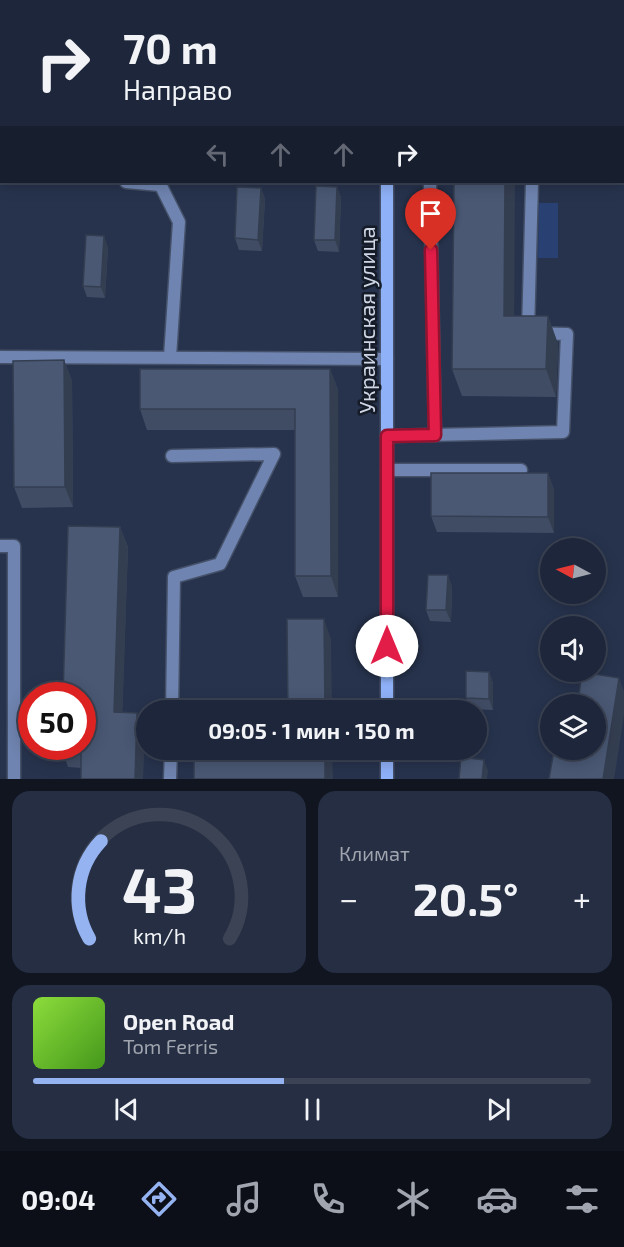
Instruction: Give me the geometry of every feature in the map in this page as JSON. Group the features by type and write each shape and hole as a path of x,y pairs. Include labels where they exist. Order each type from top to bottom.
{"main road":[{"name":"Украинская улица","path":"387,183 387,700"},
{"path":"387,760 387,779"}],"lane":[{"path":"160,183 178,222 170,357"},
{"path":"430,183 435,435"},
{"path":"387,436 564,432 567,334 528,333 532,183"},
{"path":"0,357 387,359"},
{"path":"172,456 274,454 220,564 174,577 172,700"},
{"path":"387,471 520,470"},
{"path":"0,546 14,546 14,779"},
{"path":"170,779 171,760"}],"shaded area":[{"path":"539,203 558,203 558,258 538,258"}],"building":[{"path":"454,183 505,183 504,316 548,316 546,369 452,369"},
{"path":"316,186 337,187 335,240 314,240"},
{"path":"237,187 261,188 258,240 235,238"},
{"path":"86,235 104,236 101,287 83,286"},
{"path":"64,360 65,487 14,487 13,361"},
{"path":"140,369 330,369 331,576 295,576 295,409 140,409"},
{"path":"431,473 548,473 548,517 431,516"},
{"path":"68,526 120,527 114,712 136,713 135,779 81,779 81,760 96,760 96,682 63,682"},
{"path":"428,575 448,575 446,610 426,610"},
{"path":"287,619 324,619 325,700 288,700"},
{"path":"466,671 489,672 489,699 466,698"},
{"path":"606,676 619,678 603,779 549,779 552,760 606,760 606,694 579,694 581,682 606,682"},
{"path":"194,760 325,760 325,779 194,779"},
{"path":"461,760 484,760 482,779 459,779"}],"route":[{"path":"387,646 387,436 435,435 431,250"}]}
